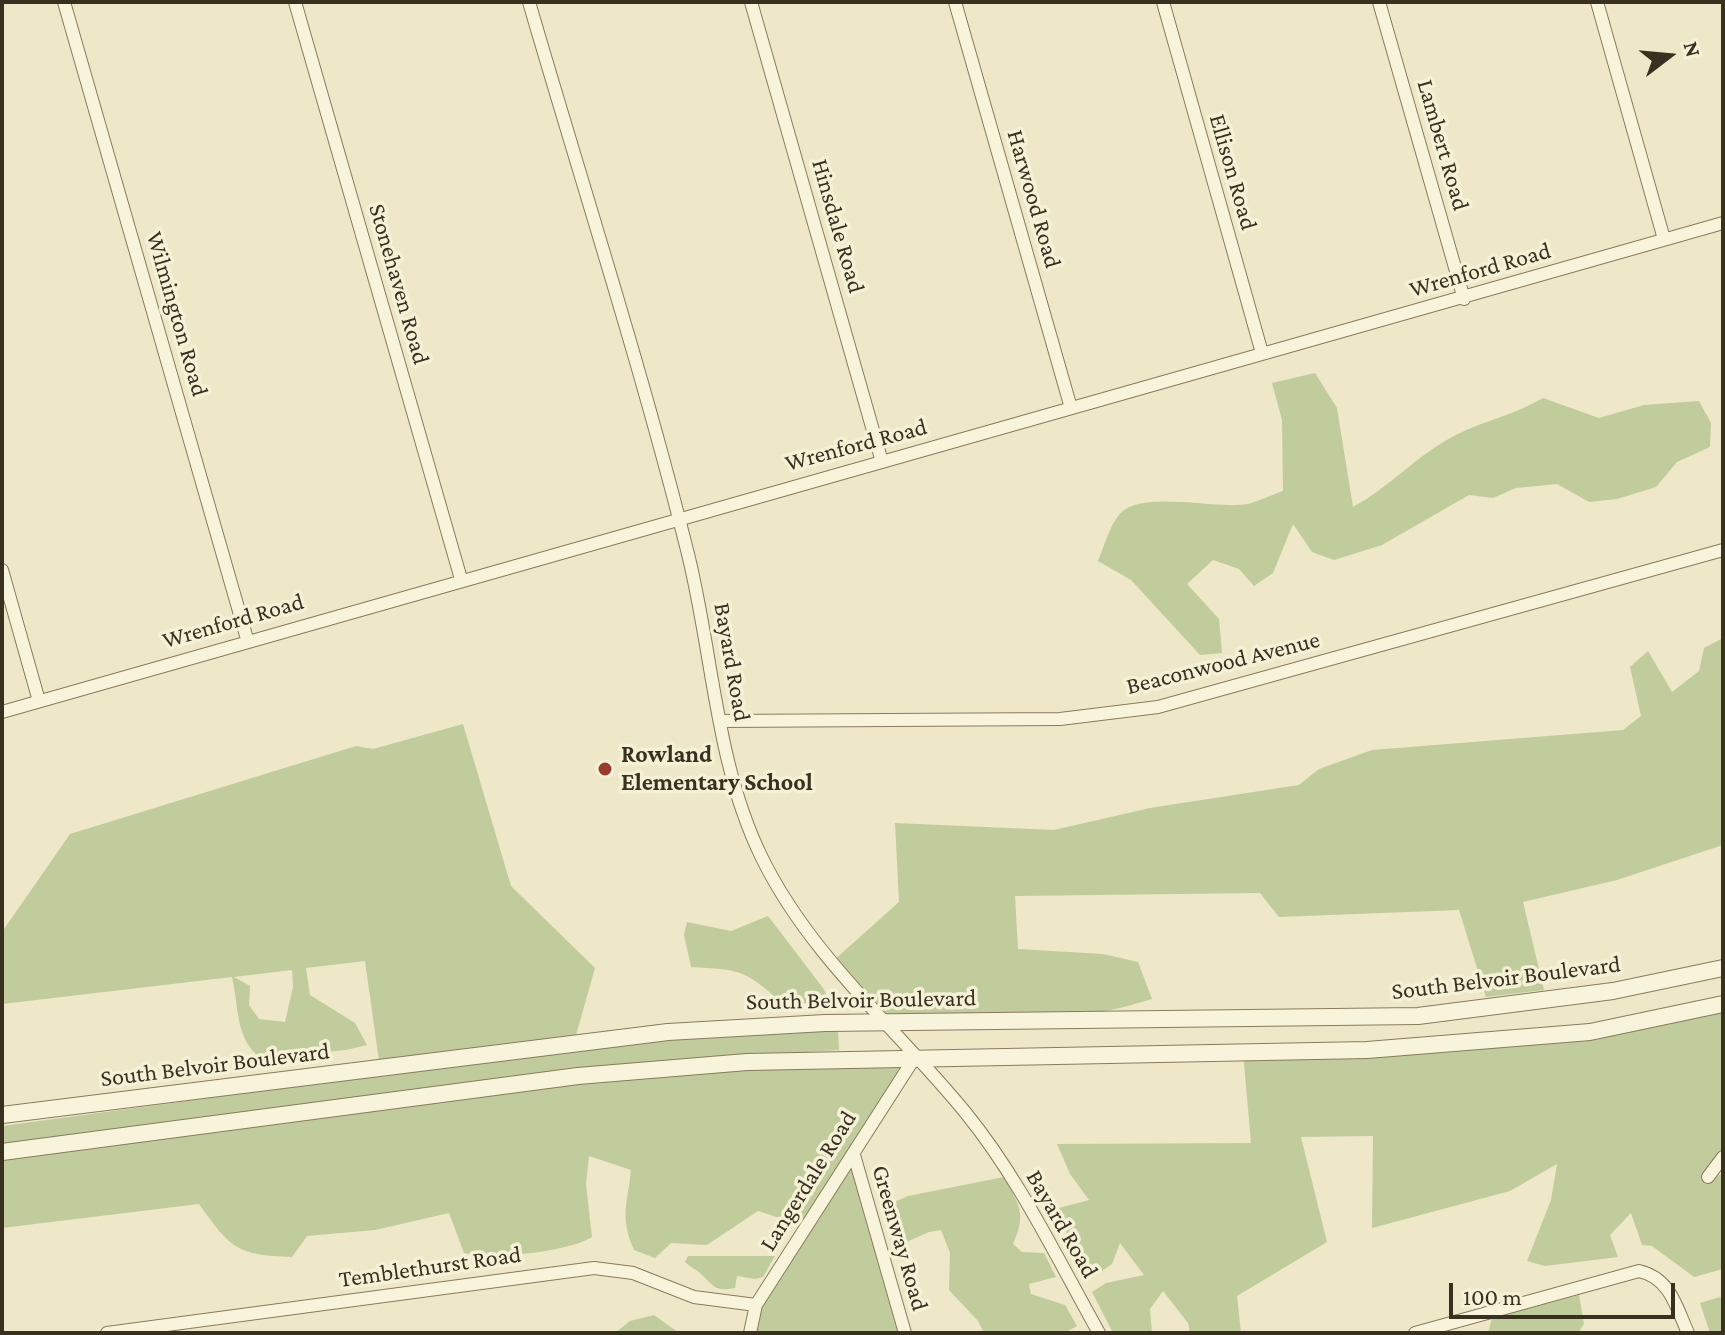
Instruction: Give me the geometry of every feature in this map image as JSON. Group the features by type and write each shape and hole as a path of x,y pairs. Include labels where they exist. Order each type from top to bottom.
{"street":[{"name":"Wilmington Road","path":"64,2 247,639"},
{"name":"Stonehaven Road","path":"295,2 461,579"},
{"name":"Bayard Road","path":"529,2 679,516 701,606 720,721 735,788 761,857 789,906 966,1113 1007,1171 1099,1333"},
{"name":"Hinsdale Road","path":"751,2 882,462"},
{"name":"Harwood Road","path":"955,2 1071,408"},
{"name":"Ellison Road","path":"1163,2 1262,353"},
{"name":"Lambert Road","path":"1379,2 1464,299"},
{"path":"1597,2 1664,239"},
{"name":"Wrenford Road","path":"2,712 679,516 1464,299 1723,223"},
{"name":"Beaconwood Avenue","path":"720,721 1060,719 1158,707 1723,550"},
{"path":"2,570 39,701"},
{"name":"South Belvoir Boulevard","path":"2,1115 668,1032 745,1026 1418,1016 1613,991 1723,968"},
{"path":"2,1152 578,1076 747,1062 1367,1050 1460,1045 1590,1032 1723,1004"},
{"name":"Langerdale Road","path":"750,1333 756,1305 854,1155 887,1095 915,1057"},
{"name":"Greenway Road","path":"854,1155 905,1333"},
{"path":"1708,1177 1723,1157"},
{"name":"Temblethurst Road","path":"107,1333 594,1268 633,1273 694,1297 756,1305"},
{"path":"1415,1333 1639,1271 1654,1274 1669,1290 1688,1333"}],"green space":[{"path":"1315,373 1337,408 1353,507 1442,443 1543,398 1599,418 1644,405 1699,401 1711,423 1710,447 1677,462 1656,487 1617,499 1589,502 1557,484 1516,488 1493,498 1469,495 1382,545 1334,560 1312,552 1293,524 1273,573 1254,586 1239,569 1213,560 1187,584 1219,619 1222,653 1200,655 1131,580 1098,561 1107,537 1119,515 1129,507 1143,503 1248,504 1283,491 1282,420 1272,383"},
{"path":"1723,638 1723,845 1617,880 1523,902 1544,990 1486,997 1459,910 1279,917 1260,893 1015,896 1018,949 1103,954 1138,962 1152,999 1087,1014 987,1023 887,1024 833,961 899,902 895,823 1054,830 1150,808 1299,785 1319,769 1372,750 1623,730 1641,716 1630,667 1648,651 1672,692 1699,671 1704,648"},
{"path":"463,724 511,886 595,968 574,1042 380,1068 365,961 306,968 310,995 355,1023 367,1045 346,1050 261,1058 246,1042 242,1032 232,977 2,1004 2,932 70,834 356,746 373,749","holes":["292,970 293,987 285,1022 259,1019 249,1005 250,986 234,977"]},
{"path":"768,916 823,988 827,996 817,1003 782,1003 759,983 741,973 691,967 684,935 687,922 731,931"},
{"path":"1723,1004 1723,1157 1709,1177 1723,1174 1723,1269 1694,1277 1652,1246 1642,1245 1631,1213 1610,1235 1618,1257 1545,1266 1527,1261 1551,1200 1557,1164 1510,1191 1372,1228 1373,1136 1301,1137 1327,1242 1237,1296 1241,1333 1190,1333 1188,1323 1163,1291 1150,1309 1152,1333 1113,1333 1092,1292 1106,1283 1144,1275 1120,1243 1112,1264 1096,1275 1051,1210 1089,1200 1070,1174 1057,1144 1251,1143 1243,1052 1460,1045"},
{"path":"838,1031 839,1050 641,1063 2,1145 2,1126 602,1045"},
{"path":"915,1057 854,1155 905,1333 750,1333 756,1305 805,1226 758,1211 707,1245 671,1243 655,1258 634,1250 629,1238 626,1209 631,1170 589,1156 586,1184 592,1237 566,1247 530,1253 492,1256 464,1253 449,1213 375,1230 307,1236 292,1257 259,1254 237,1247 219,1231 199,1204 2,1228 2,1152 504,1085"},
{"path":"1004,1177 1019,1209 1020,1224 1013,1244 1022,1252 1044,1253 1056,1277 1029,1284 1031,1294 1065,1305 1077,1326 1064,1333 984,1333 978,1321 949,1290 950,1253 941,1230 893,1248 883,1207 908,1196"},
{"path":"688,1256 775,1256 763,1277 737,1276 735,1288 719,1289 685,1262"},
{"path":"1579,1295 1584,1324 1578,1333 1488,1333 1492,1318"},
{"path":"1720,1297 1723,1299 1723,1333 1710,1333 1700,1303"},
{"path":"654,1315 679,1333 615,1333 630,1321"}],"place":[{"name":"Rowland Elementary School","path":"605,769"}]}
